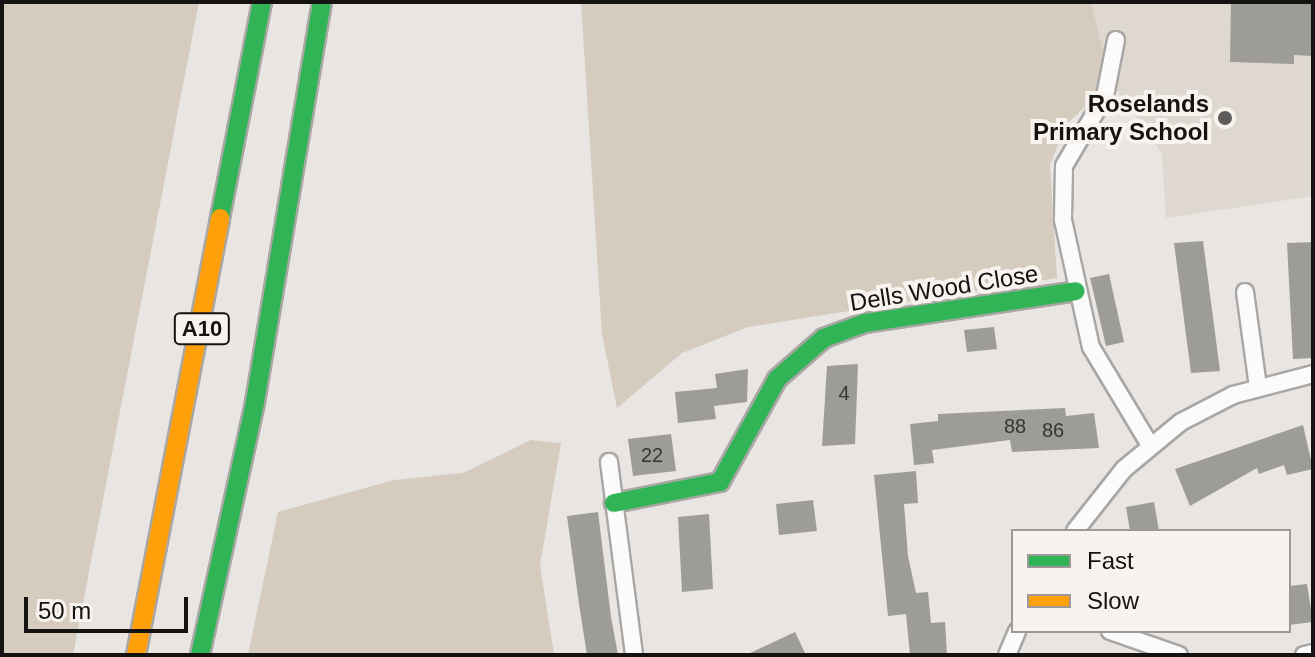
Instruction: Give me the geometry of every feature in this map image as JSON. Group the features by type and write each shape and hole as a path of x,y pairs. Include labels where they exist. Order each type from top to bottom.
{"main road":[{"name":"A10","path":"136,655 262,2"},
{"name":"A10","path":"200,655 255,402 322,2"},
{"name":"Dells Wood Close","path":"614,503 720,482 777,379 824,338 865,323 1076,291"}],"street":[{"path":"1116,40 1105,96 1072,144 1062,178 1076,291 1097,360 1150,445"},
{"path":"1245,292 1258,387"},
{"path":"1077,529 1150,445 1196,412 1258,387 1313,374"},
{"path":"609,462 634,655"},
{"path":"1007,655 1016,633"},
{"path":"1116,633 1179,655"},
{"path":"1304,655 1313,653"}],"shaded area":[{"path":"2,2 199,2 73,655 2,655"},
{"path":"581,2 1091,2 1111,82 1065,126 1050,165 1057,278 748,327 682,353 617,408 602,334"},
{"name":"Roselands Primary School","path":"1091,2 1313,2 1313,196 1166,218 1162,154 1111,82"},
{"path":"531,440 561,443 540,565 554,655 248,655 278,512 394,480 463,473"}],"building":[{"path":"1231,2 1313,2 1313,56 1294,55 1294,64 1230,62"},
{"path":"1203,241 1220,371 1191,373 1174,243"},
{"path":"1313,242 1313,358 1293,359 1287,243"},
{"path":"1109,274 1124,342 1106,346 1090,278"},
{"path":"994,327 997,349 967,352 964,330"},
{"path":"858,364 855,444 822,446 827,366"},
{"path":"748,369 747,402 714,406 716,419 678,423 675,392 717,388 715,374"},
{"path":"1065,408 1066,416 1094,413 1099,448 1012,452 1010,440 932,450 934,463 914,465 910,424 938,421 938,414"},
{"path":"1303,425 1313,469 1287,475 1284,465 1259,474 1257,468 1190,506 1175,469"},
{"path":"671,434 676,471 633,476 628,439"},
{"path":"916,471 918,503 904,504 908,556 916,593 928,592 931,623 945,622 947,655 910,655 906,614 888,616 874,475"},
{"path":"813,500 817,531 779,535 776,504"},
{"path":"1154,502 1159,529 1130,529 1126,507"},
{"path":"598,512 618,655 587,655 579,604 567,516"},
{"path":"709,514 713,589 682,592 678,517"},
{"path":"1307,584 1313,622 1291,625 1291,586"},
{"path":"795,632 806,655 746,655"}],"traffic: fast":[{"path":"220,218 262,2"},
{"path":"200,655 255,402 322,2"},
{"path":"614,503 720,482 777,379 824,338 865,323 1076,291"}],"traffic: slow":[{"path":"136,655 220,218"}],"place":[{"name":"Roselands Primary School","path":"1225,118"}]}
